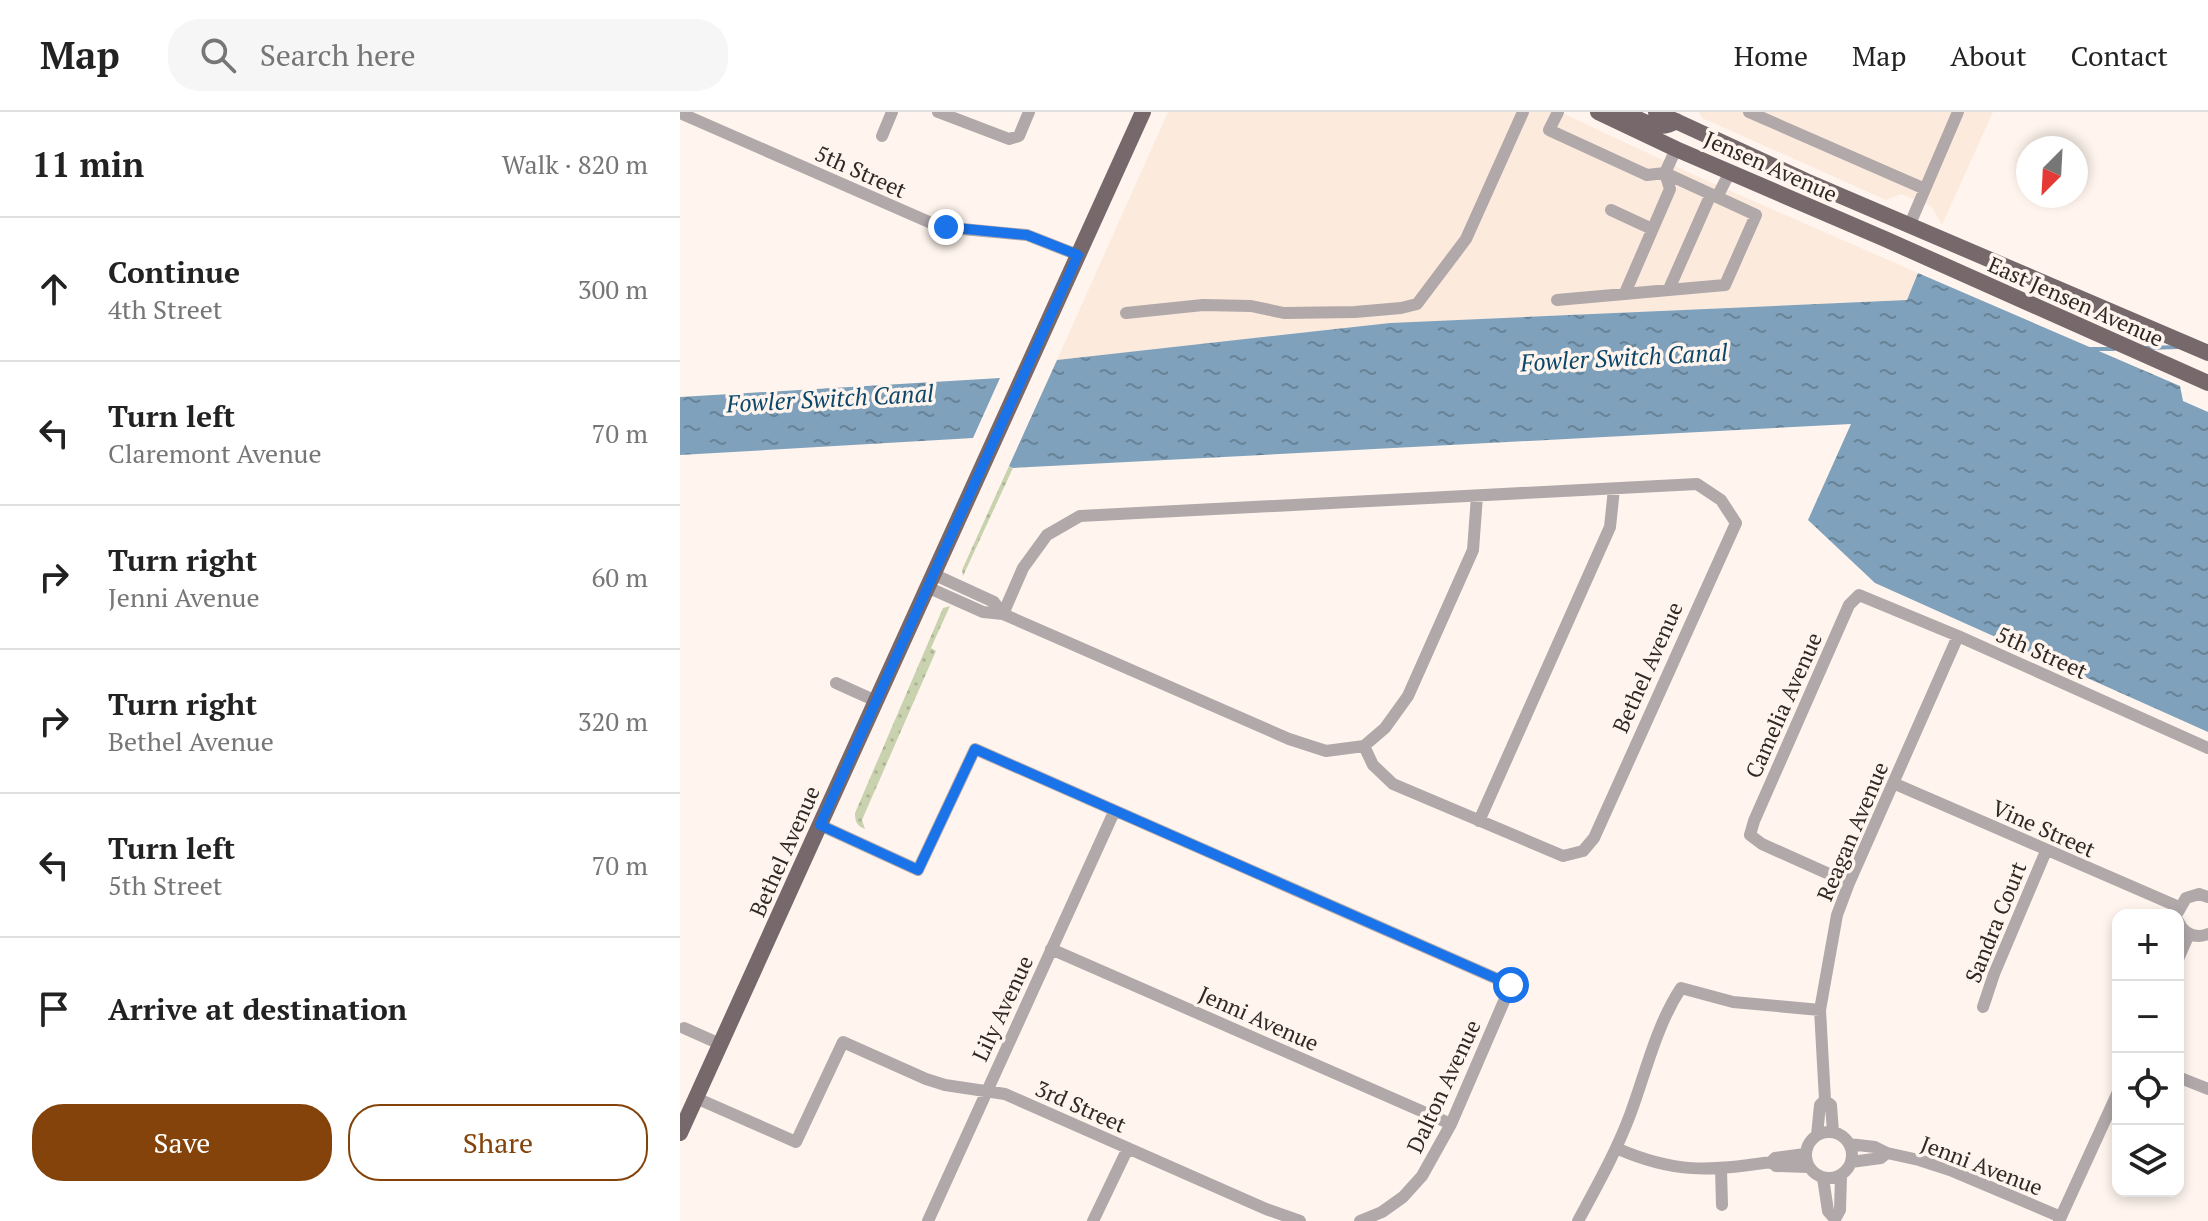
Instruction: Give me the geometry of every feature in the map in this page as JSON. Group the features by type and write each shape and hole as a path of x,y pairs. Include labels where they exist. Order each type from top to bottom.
{"main road":[{"name":"Bethel Avenue","path":"680,1133 1143,112"},
{"name":"Jensen Avenue","path":"1598,112 1926,258"},
{"path":"1624,112 1659,127 1666,127 1678,117"},
{"name":"Jensen Avenue","path":"1656,112 1678,117 1806,181 1937,236"},
{"path":"1676,149 1690,144 1758,173 1806,181"},
{"path":"1782,196 1815,199 1889,231 1902,231 1910,224"},
{"name":"East Jensen Avenue","path":"1937,236 2208,353"},
{"name":"East Jensen Avenue","path":"1926,258 2208,383"}],"street":[{"path":"882,136 892,112"},
{"path":"938,112 1009,139 1019,136 1029,112"},
{"path":"1126,313 1203,305 1251,306 1284,313 1355,312 1417,304 1466,239 1523,112"},
{"path":"1557,300 1725,285 1756,215 1665,173 1647,175 1549,130 1558,112"},
{"path":"1749,112 1925,189"},
{"path":"1910,224 1958,112"},
{"name":"5th Street","path":"680,113 929,222 962,229 1027,235 1078,255"},
{"path":"1625,293 1670,189 1665,173 1676,149"},
{"path":"1669,289 1714,195 1730,172"},
{"path":"1611,210 1652,229"},
{"name":"Bethel Avenue","path":"1003,614 1023,568 1047,535 1080,516 1697,484 1721,500 1736,523 1594,838 1583,851 1563,856 1393,784 1373,765 1364,746"},
{"path":"1479,821 1610,527 1614,489"},
{"path":"930,580 994,602 1003,614 1289,739 1326,751 1364,746 1385,728 1408,696 1473,550 1477,496"},
{"name":"5th Street","path":"1859,595 2208,748"},
{"name":"Camelia Avenue","path":"1849,883 1762,844 1750,835 1849,605 1859,595"},
{"name":"Reagan Avenue","path":"1833,1132 1831,1105 1825,1100 1820,1010 1837,915 1958,636"},
{"path":"836,683 876,701"},
{"path":"820,825 918,870 975,749 1114,812"},
{"name":"Vine Street","path":"1893,783 2168,909"},
{"name":"Lily Avenue","path":"928,1221 1114,812"},
{"name":"Dalton Avenue","path":"1114,812 1511,985 1451,1124 1422,1176 1403,1197 1382,1212 1360,1221"},
{"name":"Sandra Court","path":"1983,1007 2046,851"},
{"path":"2180,909 2186,898 2207,894"},
{"path":"2184,925 2189,934"},
{"path":"2189,934 2208,934"},
{"path":"2184,945 2189,934"},
{"name":"Jenni Avenue","path":"1051,949 1451,1124"},
{"path":"1578,1221 1616,1148 1671,1002 1681,988 1743,1004 1820,1010"},
{"path":"684,1028 720,1044"},
{"name":"3rd Street","path":"696,1098 796,1142 843,1042 926,1079 1005,1094 1128,1148 1264,1215 1300,1221"},
{"path":"2184,1079 2208,1089"},
{"name":"Reagan Avenue","path":"1817,1135 1820,1105 1825,1100"},
{"path":"2060,1219 2112,1105"},
{"path":"1616,1148 1661,1166 1721,1169 1771,1162 1775,1158 1806,1160 1823,1178 1828,1211 1834,1220 1840,1210 1841,1176 1851,1162 1849,1144 1833,1132 1817,1135 1809,1143 1806,1160"},
{"name":"Jenni Avenue","path":"1849,1144 1875,1147 1950,1170 2060,1219"},
{"path":"1093,1221 1128,1148"},
{"name":"Jenni Avenue","path":"1851,1162 1881,1158 1887,1153"},
{"path":"1721,1169 1722,1205"},
{"path":"1823,1178 1841,1176"}],"shaded area":[{"path":"1168,112 1560,112 1703,179 1918,273 1907,300 1390,323 1057,360"},
{"path":"1699,112 1993,112 1942,225 1931,206 1901,194 1886,200 1702,118"}],"green space":[{"path":"1009,466 1013,468 963,576 962,570"},
{"path":"950,606 931,648 936,651 862,820 865,829 857,823 855,813 943,608"}],"water":[{"path":"1918,273 2180,386 2183,401 2208,412 2208,732 1875,583 1808,520 1851,424 1009,466 1057,360 1390,323 1907,300"},
{"path":"1000,378 973,438 680,455 680,397"}],"waterway":[{"name":"Fowler Switch Canal","path":"2146,348 2178,347"},
{"name":"Fowler Switch Canal","path":"2090,349 2114,349"}],"route":[{"path":"946,227 1027,235 1078,255 820,825 918,870 975,749 1511,985"}]}
